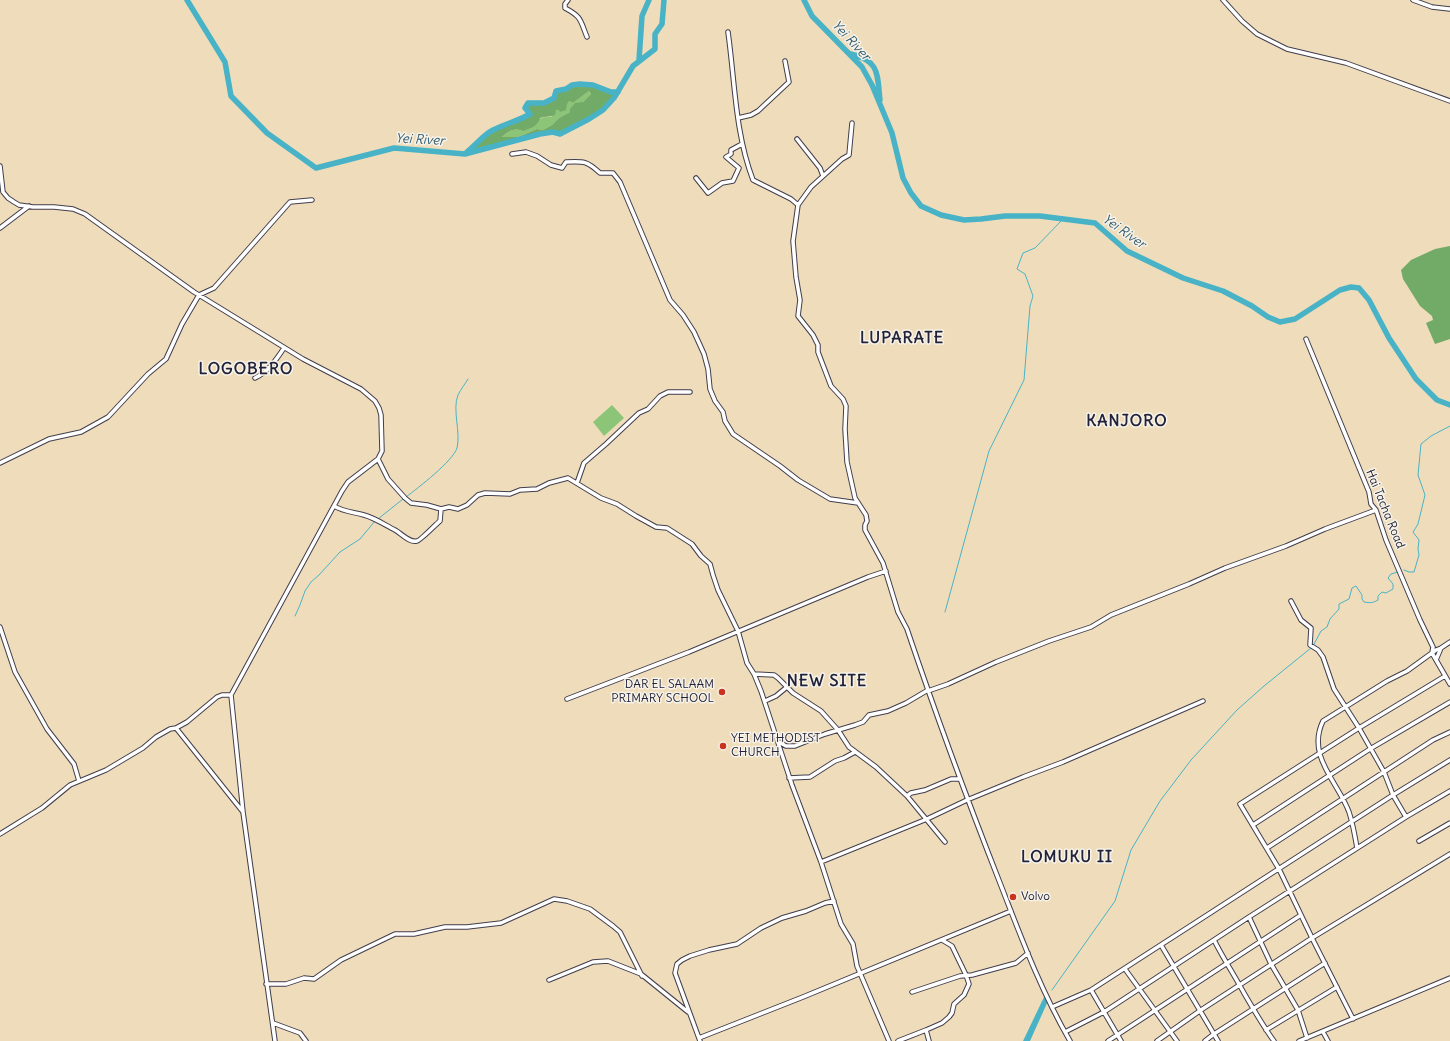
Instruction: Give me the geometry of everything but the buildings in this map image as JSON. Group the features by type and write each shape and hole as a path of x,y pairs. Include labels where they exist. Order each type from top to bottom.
{"street":[{"path":"568,0 565,4 565,8 581,19 587,37"},
{"path":"1223,0 1242,21 1257,34 1287,49 1346,63 1450,100"},
{"path":"1413,0 1432,7 1450,10"},
{"path":"728,32 731,67 742,144 747,165 753,180 791,199 798,205"},
{"path":"738,118 751,115 758,111 789,82 785,61"},
{"path":"852,123 849,155 842,158 811,187 798,205 793,241 796,277 800,300 798,316 813,335 818,345 818,352 830,386 843,399 846,406 845,429 847,462 852,486 858,503 866,515 867,521 865,530 884,563 898,612 907,630 959,779 1011,911 1052,1008 1070,1041"},
{"path":"797,139 820,168 823,176"},
{"path":"696,178 708,193 722,183 733,181 739,168 726,157 731,154 731,150 742,144"},
{"path":"512,154 526,152 537,156 551,165 562,168 566,162 576,161 589,163 600,173 613,173 620,182 670,300 686,318 694,332 704,354 708,368 710,389 715,401 723,412 725,421 733,434 798,480 830,498 858,503"},
{"path":"0,166 3,192 14,202 19,205 74,209 92,219 199,295 284,348 361,389 375,401 379,408 382,420 382,451 378,459 348,482 231,695 243,812 275,1041"},
{"path":"0,463 49,439 81,432 108,417 148,374 166,359 182,324 199,295 214,288 290,202 312,200"},
{"path":"0,228 29,206"},
{"name":"Hai Tacha Road","path":"1306,339 1369,492 1371,504 1376,510 1386,540 1433,647 1432,653 1450,684"},
{"path":"255,378 263,374 269,368 284,348"},
{"path":"577,483 584,463 639,413 648,409 660,396 668,392 690,392"},
{"path":"378,459 388,479 405,498 411,502 441,509 449,507 458,509 467,505 478,495 485,493 501,495 510,494 520,490 537,489 549,483 568,478 601,498 617,504 656,527 667,528 692,544 701,556 710,564 718,590 738,631 747,663 754,674 765,701 841,924 853,944 857,966 889,1041"},
{"path":"334,506 341,510 363,514 397,531 411,541 416,542 440,521 441,509"},
{"path":"778,742 786,746 795,746 861,723 869,715 888,711 900,706 928,691 948,684 996,662 1091,627 1112,615 1226,568 1376,510"},
{"path":"567,699 689,652 868,577 886,571"},
{"path":"1291,601 1301,620 1311,628 1310,645 1318,650 1323,656 1332,685 1384,772 1393,795 1406,818"},
{"path":"0,627 15,672 47,729 74,764 79,780"},
{"path":"1357,848 1352,822 1348,811 1319,754 1319,732 1323,721 1406,671 1450,642"},
{"path":"1436,660 1441,648"},
{"path":"754,674 774,675 793,693 821,711 855,752 876,767 907,796 945,842"},
{"path":"1353,1019 1279,869 1240,804 1359,728 1445,676"},
{"path":"765,701 776,696 787,687"},
{"path":"0,834 42,808 70,785 111,767 143,748 156,737 170,729 176,728 188,722 217,697 222,695 231,695"},
{"path":"821,862 927,819 1023,776 1063,762 1203,701"},
{"path":"1253,824 1370,749 1450,702"},
{"path":"176,728 243,812"},
{"path":"1267,848 1434,740 1450,732"},
{"path":"790,778 810,777 836,761 855,752"},
{"path":"1052,1008 1091,990 1125,969 1393,795 1450,760"},
{"path":"907,796 911,793 925,790 951,779 959,779"},
{"path":"1065,1032 1104,1012 1174,965 1357,848 1450,791"},
{"path":"1419,841 1450,823"},
{"path":"1157,1041 1271,964 1450,854"},
{"path":"266,984 286,984 304,978 314,979 341,960 395,934 414,934 445,927 468,927 501,923 554,899 567,901 590,909 620,932 642,976"},
{"path":"834,901 778,920 761,928 737,944 709,950 682,960 677,964 675,973 699,1040 1011,911"},
{"path":"1108,1041 1301,915"},
{"path":"1249,917 1271,964 1298,1010 1307,1038"},
{"path":"898,1041 942,1023 951,1015 954,1004 962,998 968,988 969,981 952,946 942,940"},
{"path":"1214,940 1226,964 1240,985 1252,1010 1274,1041"},
{"path":"1162,945 1218,1041"},
{"path":"912,992 960,976 1016,963 1028,953"},
{"path":"549,980 593,962 608,960 642,976 689,1013"},
{"path":"1205,1041 1325,963"},
{"path":"1125,969 1177,1041"},
{"path":"1299,1041 1450,978"},
{"path":"1266,1030 1337,987"},
{"path":"1091,990 1121,1041"},
{"path":"273,1023 300,1033 306,1041"},
{"path":"926,1030 929,1041"},
{"path":"1323,1032 1328,1041"}],"green space":[{"path":"577,85 593,85 611,92 618,92 600,112 585,122 560,134 553,132 540,134 465,154 494,129 517,121 530,114 525,108 528,103 544,103 554,98 556,91","holes":["589,91 591,94 583,102 575,103 570,109 570,112 543,130 537,129 518,137 502,137 512,130 517,129 523,131 531,128 538,123 540,118 555,115 556,110 559,110 560,112 566,110 569,101 573,103"]},
{"path":"589,91 591,94 583,102 543,130 537,129 518,137 502,137 512,130 517,129 523,131 539,119 551,117 556,110 569,101 573,103"},
{"path":"1450,246 1450,339 1435,344 1426,323 1433,320 1432,316 1420,306 1403,279 1401,270 1411,260 1435,249"},
{"path":"612,405 624,418 604,436 593,422"}],"water":[{"path":"1045,995 1048,1001 1030,1041 1023,1041"}],"waterway":[{"name":"Yei River","path":"187,0 225,62 231,96 267,133 316,168 394,148 465,154 540,134 553,132 560,134 603,110 614,98 633,66 655,49 655,34 662,24 664,0"},
{"path":"639,60 642,16 649,0"},
{"name":"Yei River","path":"804,0 812,16 862,67 872,85 892,133 903,178 911,193 921,206 941,215 964,220 1005,216 1040,216 1095,223 1127,251 1183,278 1223,291 1252,306 1268,317 1280,322 1295,319 1340,290 1351,287 1359,288 1369,300 1389,338 1416,379 1437,400 1450,405"},
{"path":"851,54 867,60 872,65 877,76 880,100"},
{"path":"467,152 489,132 530,114 525,108 528,103 544,103 554,98 556,91 566,89 572,85 580,84 593,85 611,92 618,92"},
{"path":"945,612 989,451 1024,380 1030,306 1033,296 1025,274 1017,269 1023,253 1035,248 1063,219"},
{"path":"406,497 449,460 457,448 458,435 456,401 468,379"},
{"path":"1404,570 1414,572 1419,555 1419,540 1413,532 1418,524 1425,495 1418,475 1421,444 1431,436 1450,426"},
{"path":"378,519 403,499"},
{"path":"295,616 305,591 311,582 340,552 360,539 375,521"},
{"path":"1313,646 1321,631 1327,627 1330,619 1339,609 1339,604 1349,599 1352,588 1356,586 1362,595 1364,602 1375,602 1378,600 1378,596 1382,592 1386,593 1393,589 1393,584 1388,578 1391,574 1398,572"},
{"path":"1052,990 1115,901 1131,850 1160,801 1191,760 1237,710 1311,648"}],"place":[{"name":"DAR EL SALAAM PRIMARY SCHOOL","path":"722,692"},
{"name":"YEI METHODIST CHURCH","path":"723,746"},
{"name":"Volvo","path":"1013,897"}],"district":[{"name":"LUPARATE","path":"902,338"},
{"name":"LOGOBERO","path":"246,369"},
{"name":"KANJORO","path":"1127,421"},
{"name":"NEW SITE","path":"827,681"},
{"name":"LOMUKU II","path":"1067,857"}]}
